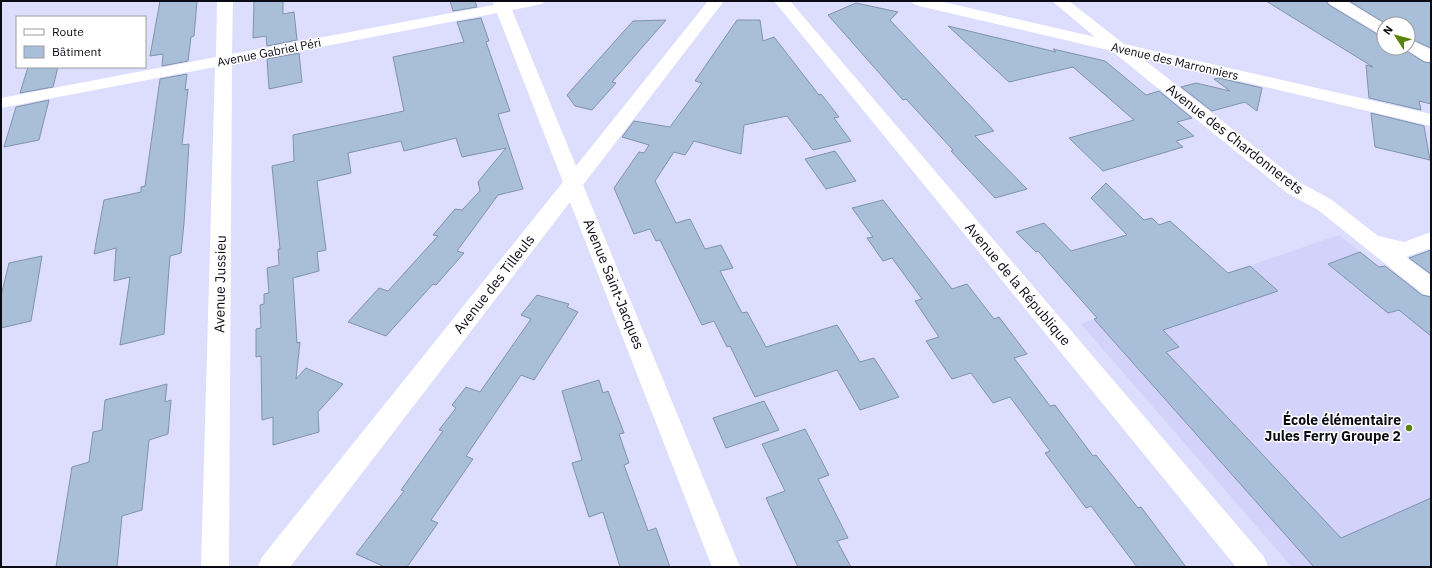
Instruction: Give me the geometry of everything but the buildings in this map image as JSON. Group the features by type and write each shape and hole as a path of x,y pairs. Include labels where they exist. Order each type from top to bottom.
{"street":[{"name":"Avenue Jussieu","path":"215,567 225,1"},
{"name":"Avenue Gabriel Péri","path":"1,104 224,61 501,4 537,1"},
{"name":"Avenue des Tilleuls","path":"272,567 716,1"},
{"name":"Avenue de la République","path":"782,1 1254,567"},
{"name":"Avenue des Marronniers","path":"919,1 1431,120"},
{"name":"Avenue des Chardonnerets","path":"1060,1 1121,48 1294,188 1325,205 1431,288"},
{"path":"1335,1 1376,25"},
{"name":"Avenue Saint-Jacques","path":"501,4 726,567"},
{"path":"1416,49 1431,57"},
{"path":"1372,241 1405,250 1431,240"}],"shaded area":[{"path":"1339,235 1431,309 1431,567 1292,567 1081,324"}],"place":[{"name":"École élémentaire Jules Ferry Groupe 2","path":"1409,428"}]}
